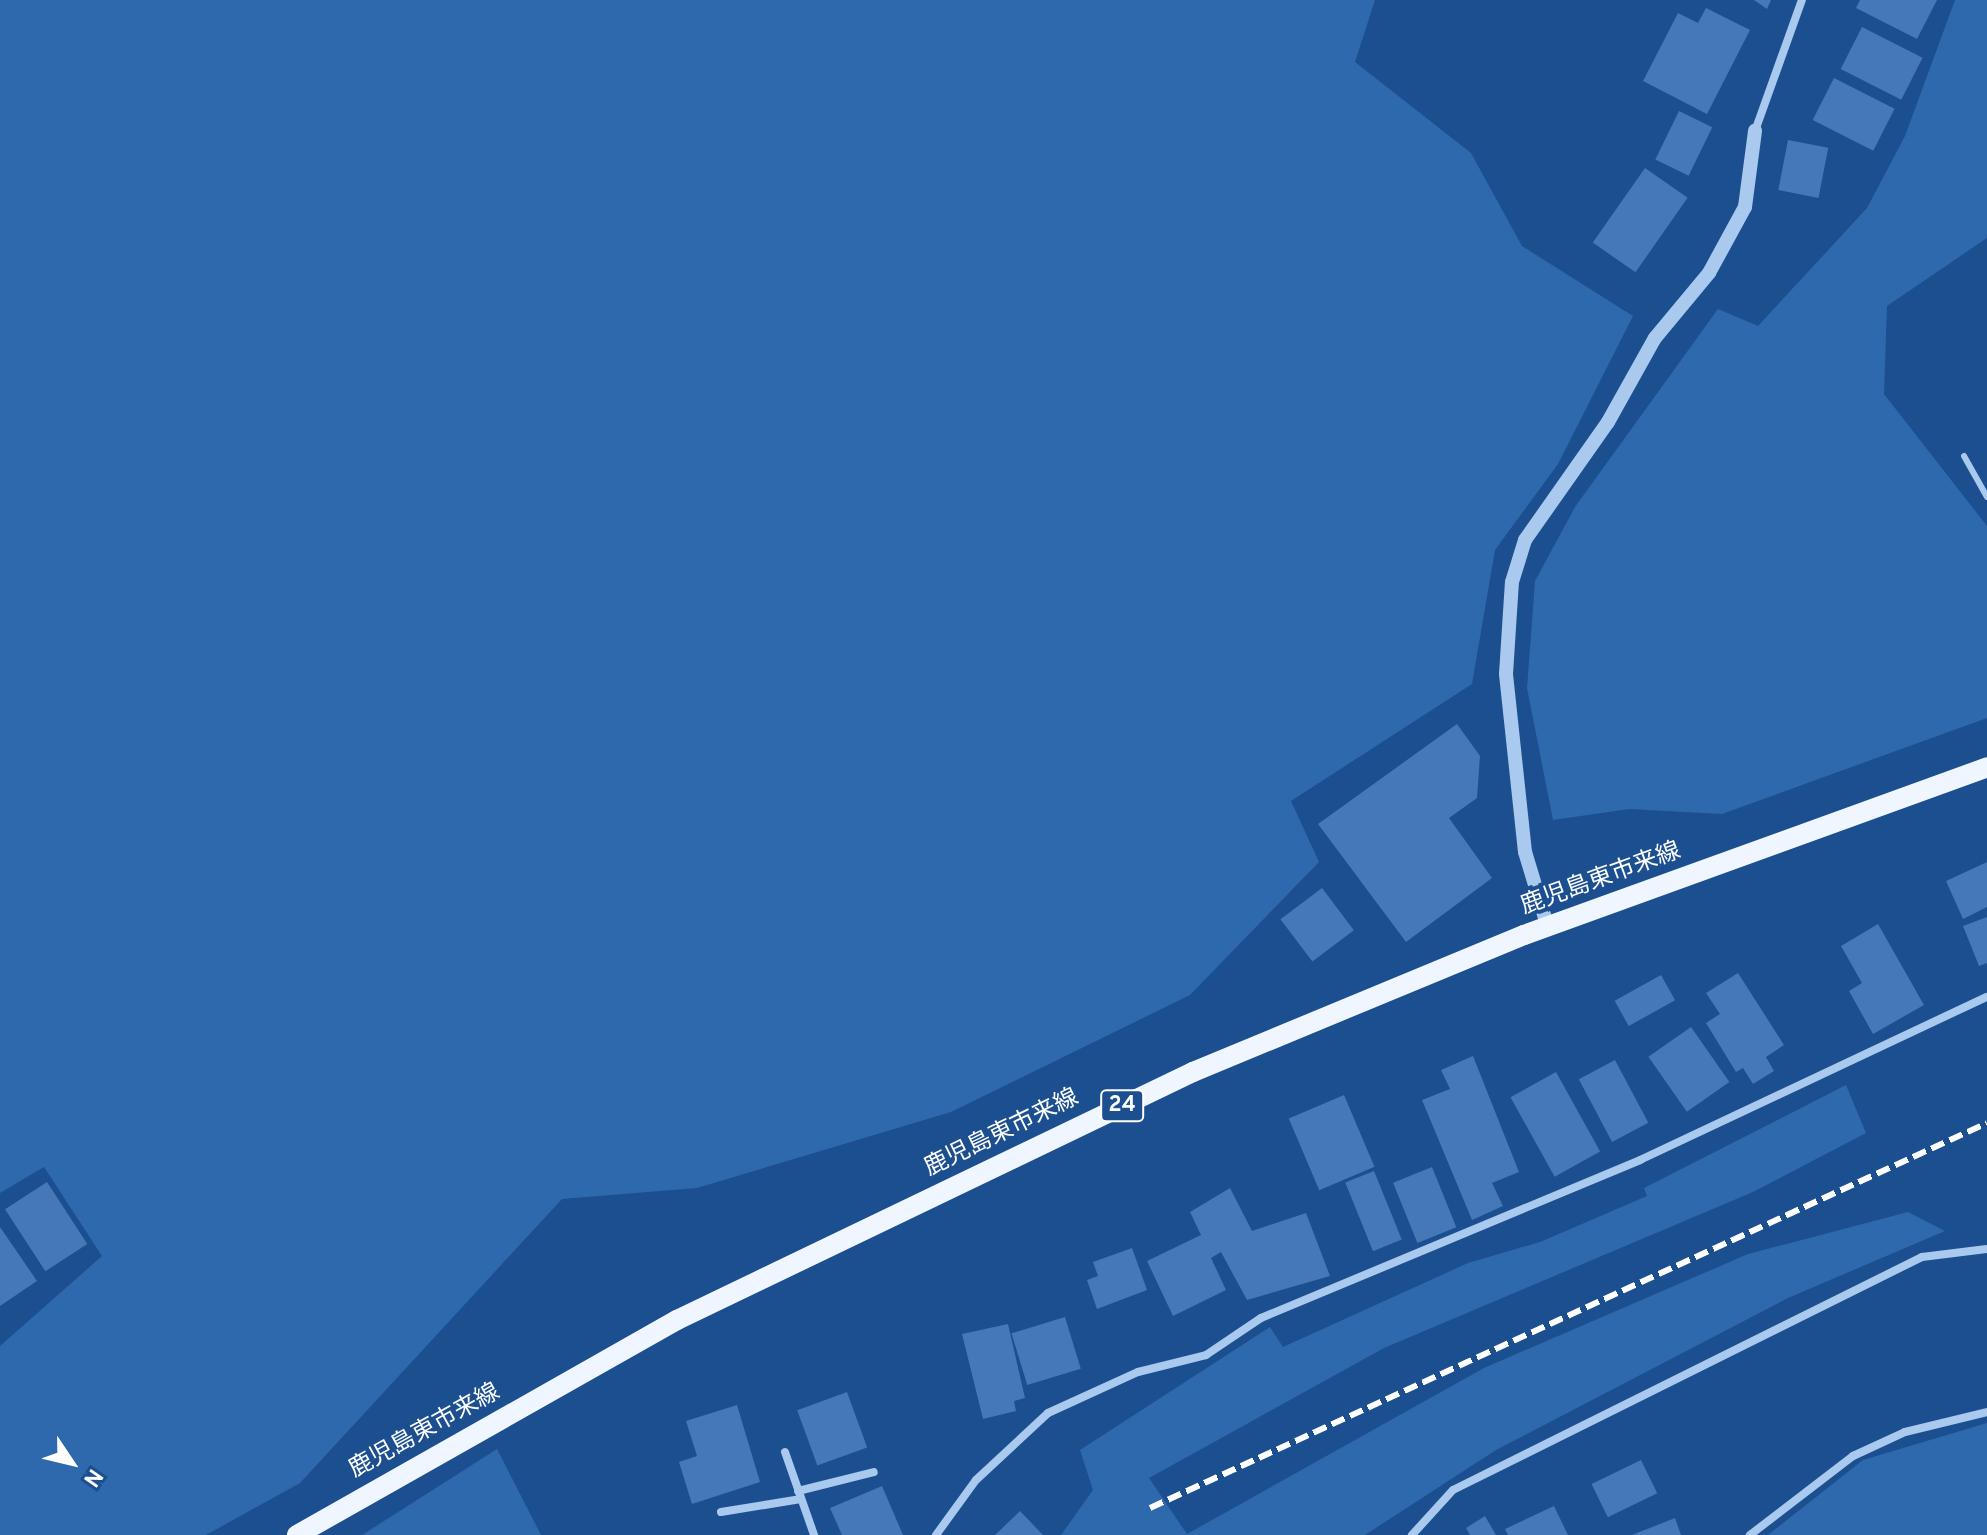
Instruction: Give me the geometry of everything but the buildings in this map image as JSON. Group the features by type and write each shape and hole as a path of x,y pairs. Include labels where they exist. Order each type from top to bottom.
{"main road":[{"name":"鹿児島東市来線","path":"297,1535 677,1320 1193,1072 1548,928 1987,767"}],"street":[{"path":"1548,928 1529,880 1506,674 1512,582 1532,529 1608,422 1655,338 1709,273 1745,207 1755,131 1802,0"},
{"path":"936,1535 976,1480 1048,1413 1138,1372 1206,1355 1261,1318 1653,1154 1987,997"},
{"path":"1412,1535 1453,1490 1909,1263 1987,1249"},
{"path":"1750,1535 1853,1456 1905,1432 1987,1412"},
{"path":"785,1452 814,1535"},
{"path":"721,1512 800,1495 874,1472"}],"lane":[{"path":"1964,456 1987,497"}],"shaded area":[{"path":"0,0 1375,0 1355,62 1471,153 1522,246 1633,316 1558,464 1495,550 1472,684 1291,801 1319,862 1190,995 951,1112 697,1188 562,1199 300,1483 206,1535 0,1535 0,1346 102,1256 44,1167 0,1193"},
{"path":"1955,0 1987,0 1987,238 1887,306 1884,394 1987,526 1987,718 1722,814 1629,809 1553,820 1527,688 1535,581 1575,507 1718,309 1758,326 1867,208 1905,136"},
{"path":"1846,1085 1866,1133 1753,1192 1384,1348 1149,1478 1187,1534 1484,1368 1748,1254 1908,1212 1945,1231 1788,1298 1496,1450 1365,1535 1061,1535 1093,1490 1080,1450 1270,1327 1283,1347 1468,1263 1540,1242 1647,1196 1644,1188"},
{"path":"1987,1423 1987,1535 1768,1535 1863,1460"},
{"path":"497,1449 541,1535 362,1535"}],"railway":[{"path":"1150,1508 1987,1123"}]}
